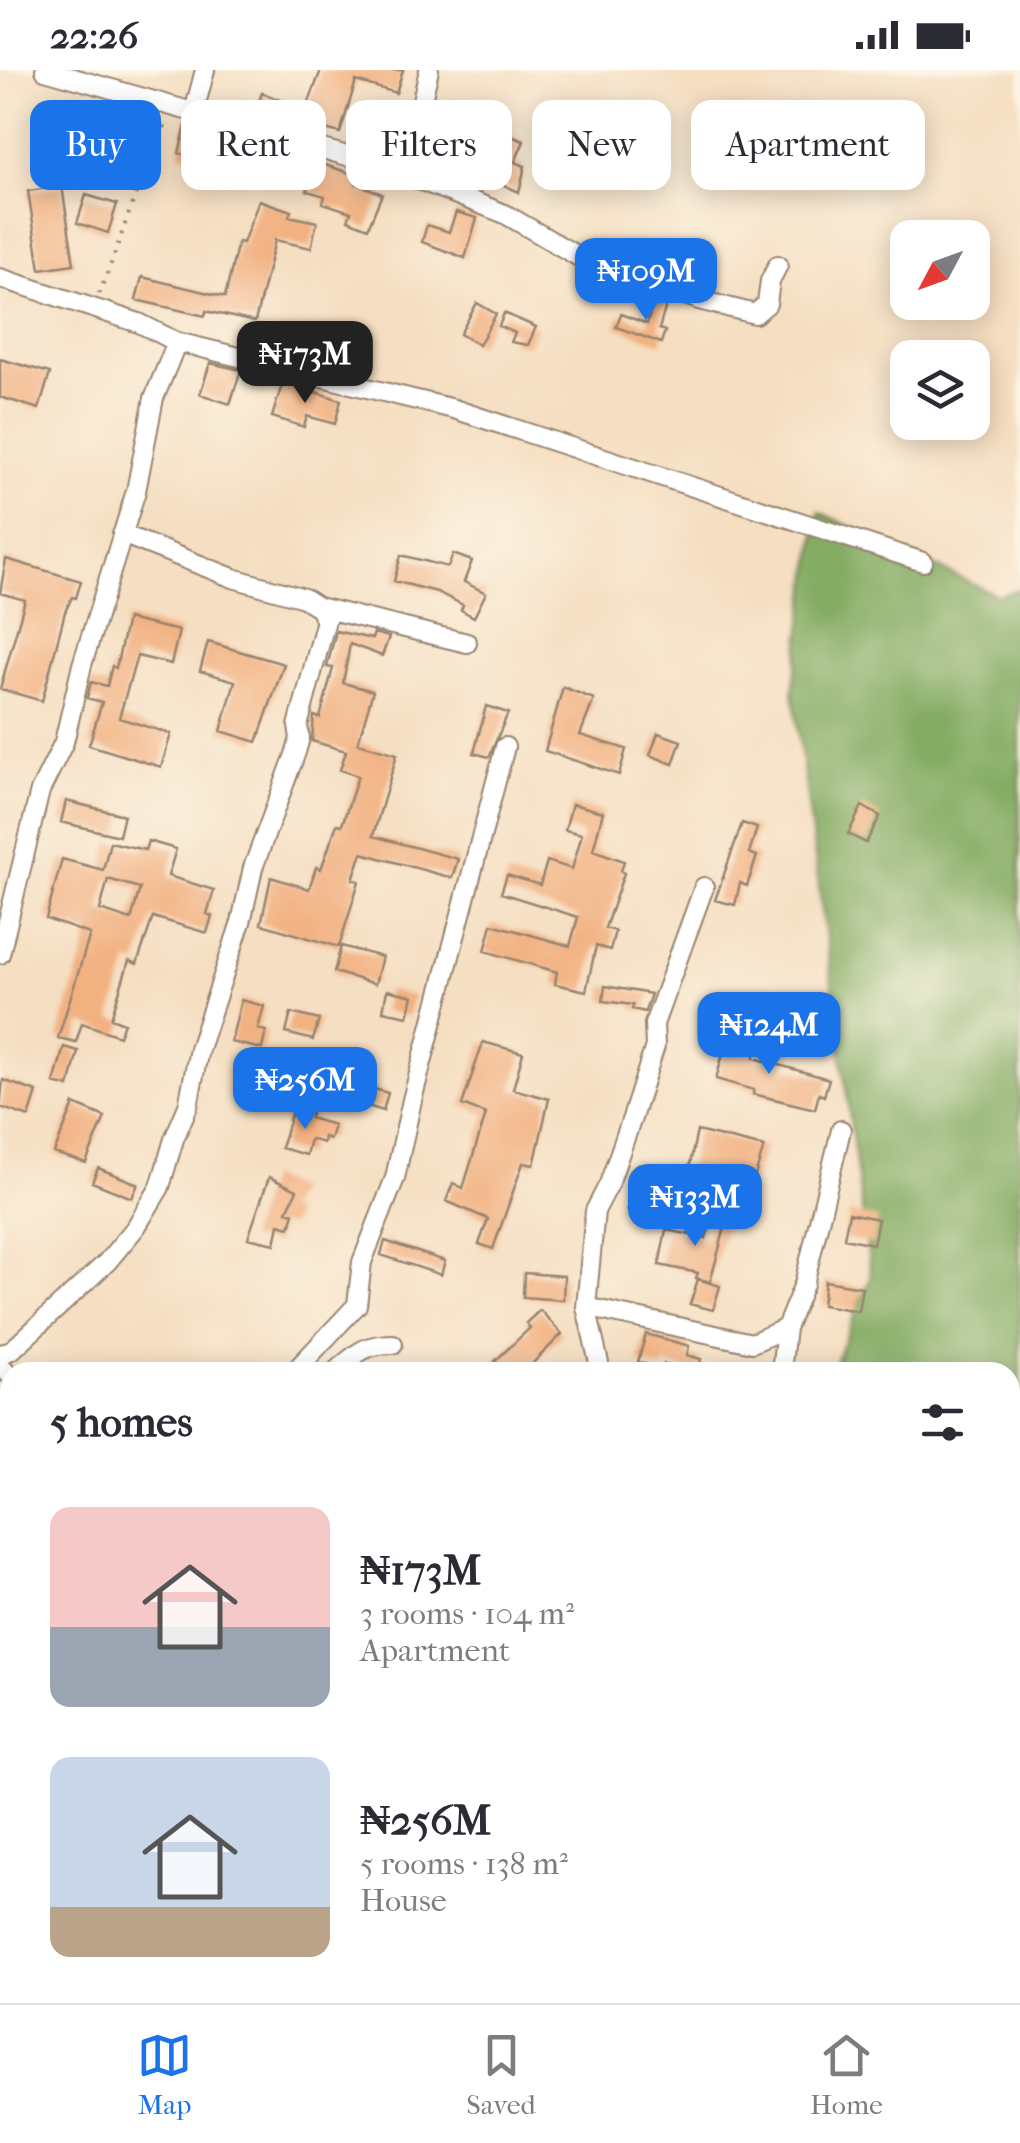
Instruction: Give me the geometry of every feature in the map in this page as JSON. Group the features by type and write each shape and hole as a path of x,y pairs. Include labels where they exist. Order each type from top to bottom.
{"street":[{"path":"45,70 181,108"},
{"path":"197,100 205,70"},
{"path":"422,100 429,70"},
{"path":"445,190 506,214 578,257 736,310 755,314 767,304 770,281 778,265"},
{"path":"0,278 139,323 177,342 454,410 924,562"},
{"path":"0,954 35,809 64,742 82,665 143,461 154,398 177,342"},
{"path":"0,1355 13,1349 107,1262 136,1226 167,1171 174,1139 188,1106 199,1050 241,922 253,868 300,738 298,726 326,620 304,598 234,578 122,534"},
{"path":"318,608 466,643"},
{"path":"303,1362 357,1305 362,1262 395,1178 505,747"},
{"path":"599,1362 586,1307 595,1211 609,1184 633,1115 654,1046 654,1024 704,887"},
{"path":"782,1362 786,1328 804,1284 840,1130"},
{"path":"586,1307 752,1343 771,1362"},
{"path":"752,1343 786,1328"},
{"path":"346,1362 373,1344 392,1344"}],"path":[{"path":"93,308 173,106"}],"green space":[{"path":"819,512 998,596 1020,589 1020,1362 835,1362 871,1276 793,691"}],"building":[{"path":"321,70 403,70 396,93 356,81 350,100 346,100 340,133 326,129 326,100 310,100"},
{"path":"262,93 280,100 260,100"},
{"path":"512,136 524,141 515,162 525,166 519,192 512,189"},
{"path":"326,165 346,172 346,190 382,194 368,228 348,220 351,212 323,203 325,196 307,191 326,190"},
{"path":"63,190 74,264 40,269 28,191"},
{"path":"86,195 117,204 108,233 77,223"},
{"path":"259,200 291,211 289,216 317,222 311,248 275,240 255,322 206,311 205,316 136,300 142,277 225,297 238,242 243,243"},
{"path":"456,212 477,218 465,258 422,242 427,225 449,232"},
{"path":"655,297 667,302 659,329 665,331 661,343 616,327 621,314 647,324"},
{"path":"477,303 496,314 479,345 460,334"},
{"path":"504,313 536,327 528,345 511,342 515,333 499,326"},
{"path":"0,359 50,373 39,409 0,397"},
{"path":"210,363 241,370 230,404 200,394"},
{"path":"283,382 341,400 335,424 307,416 304,427 272,417"},
{"path":"453,554 472,561 464,582 486,593 474,617 461,610 463,605 437,592 394,581 401,555 448,567"},
{"path":"6,559 81,581 76,598 72,597 65,612 42,701 0,689 25,600 0,593"},
{"path":"127,619 179,631 171,664 137,656 119,718 171,734 161,767 89,745 102,702 87,698 91,682 107,686 112,666 116,668"},
{"path":"336,631 372,639 374,633 389,637 382,656 350,644 343,683 373,691 358,743 397,754 373,836 458,859 452,878 362,853 353,879 359,881 339,947 261,924 271,877 309,889 316,867 321,869 337,824 342,825 358,776 340,770 346,751 312,741 314,716 320,718 333,668 327,667"},
{"path":"208,642 284,664 257,742 221,731 235,681 200,671"},
{"path":"563,687 594,699 580,735 626,749 619,775 545,751"},
{"path":"486,706 508,713 489,757 474,753"},
{"path":"658,733 681,741 673,764 650,755"},
{"path":"66,801 124,815 119,836 61,822"},
{"path":"572,804 603,812 593,850 624,861 624,873 605,928 615,931 610,950 596,946 586,991 555,984 557,972 485,951 492,924 570,946 578,917 501,893 507,875 540,885 547,861 572,869 582,834 565,830"},
{"path":"862,806 880,816 866,843 848,834"},
{"path":"742,823 757,828 749,853 757,856 747,886 740,883 735,905 715,900"},
{"path":"148,841 176,849 168,876 214,890 207,914 212,916 207,933 153,917 137,964 129,961 111,1018 124,1023 119,1036 82,1023 76,1042 58,1038 90,934 46,919 62,859 103,870 110,842 145,850","holes":["108,879 140,888 131,920 100,910"]},
{"path":"341,946 382,957 375,984 334,972"},
{"path":"605,986 651,994 645,1012 632,1009 633,1005 603,1001"},
{"path":"387,990 413,996 408,1016 383,1011"},
{"path":"241,1000 264,1006 258,1029 266,1031 262,1049 231,1042"},
{"path":"291,1013 319,1020 313,1040 286,1033"},
{"path":"727,1040 757,1048 754,1058 829,1079 824,1096 819,1094 815,1109 753,1094 754,1090 716,1079"},
{"path":"483,1042 523,1053 513,1089 549,1099 534,1165 523,1163 493,1249 479,1244 488,1219 446,1201 453,1183 463,1188 486,1114 462,1105"},
{"path":"64,1047 78,1051 69,1087 54,1083"},
{"path":"269,1059 299,1066 291,1099 261,1092"},
{"path":"337,1078 388,1093 383,1111 332,1095"},
{"path":"3,1080 37,1092 29,1117 0,1107"},
{"path":"74,1104 105,1117 86,1163 54,1153"},
{"path":"293,1108 334,1125 330,1139 324,1137 323,1143 310,1139 306,1155 281,1148"},
{"path":"697,1131 764,1147 753,1182 720,1172 717,1185 687,1178"},
{"path":"638,1165 667,1174 660,1199 674,1203 668,1222 627,1210"},
{"path":"98,1168 138,1184 132,1198 92,1182"},
{"path":"269,1177 297,1190 287,1211 294,1213 290,1227 279,1224 275,1244 248,1238"},
{"path":"715,1209 729,1213 710,1282 696,1278 698,1273 659,1265 666,1230 706,1238"},
{"path":"849,1213 878,1219 873,1244 844,1238"},
{"path":"385,1241 445,1261 441,1275 381,1255"},
{"path":"524,1273 564,1276 563,1300 523,1297"},
{"path":"698,1279 720,1286 713,1310 690,1304"},
{"path":"825,1281 862,1287 858,1311 822,1305"},
{"path":"540,1310 562,1334 534,1362 496,1362 530,1328 526,1323"},
{"path":"646,1334 689,1346 687,1355 701,1359 700,1362 638,1362"}]}
